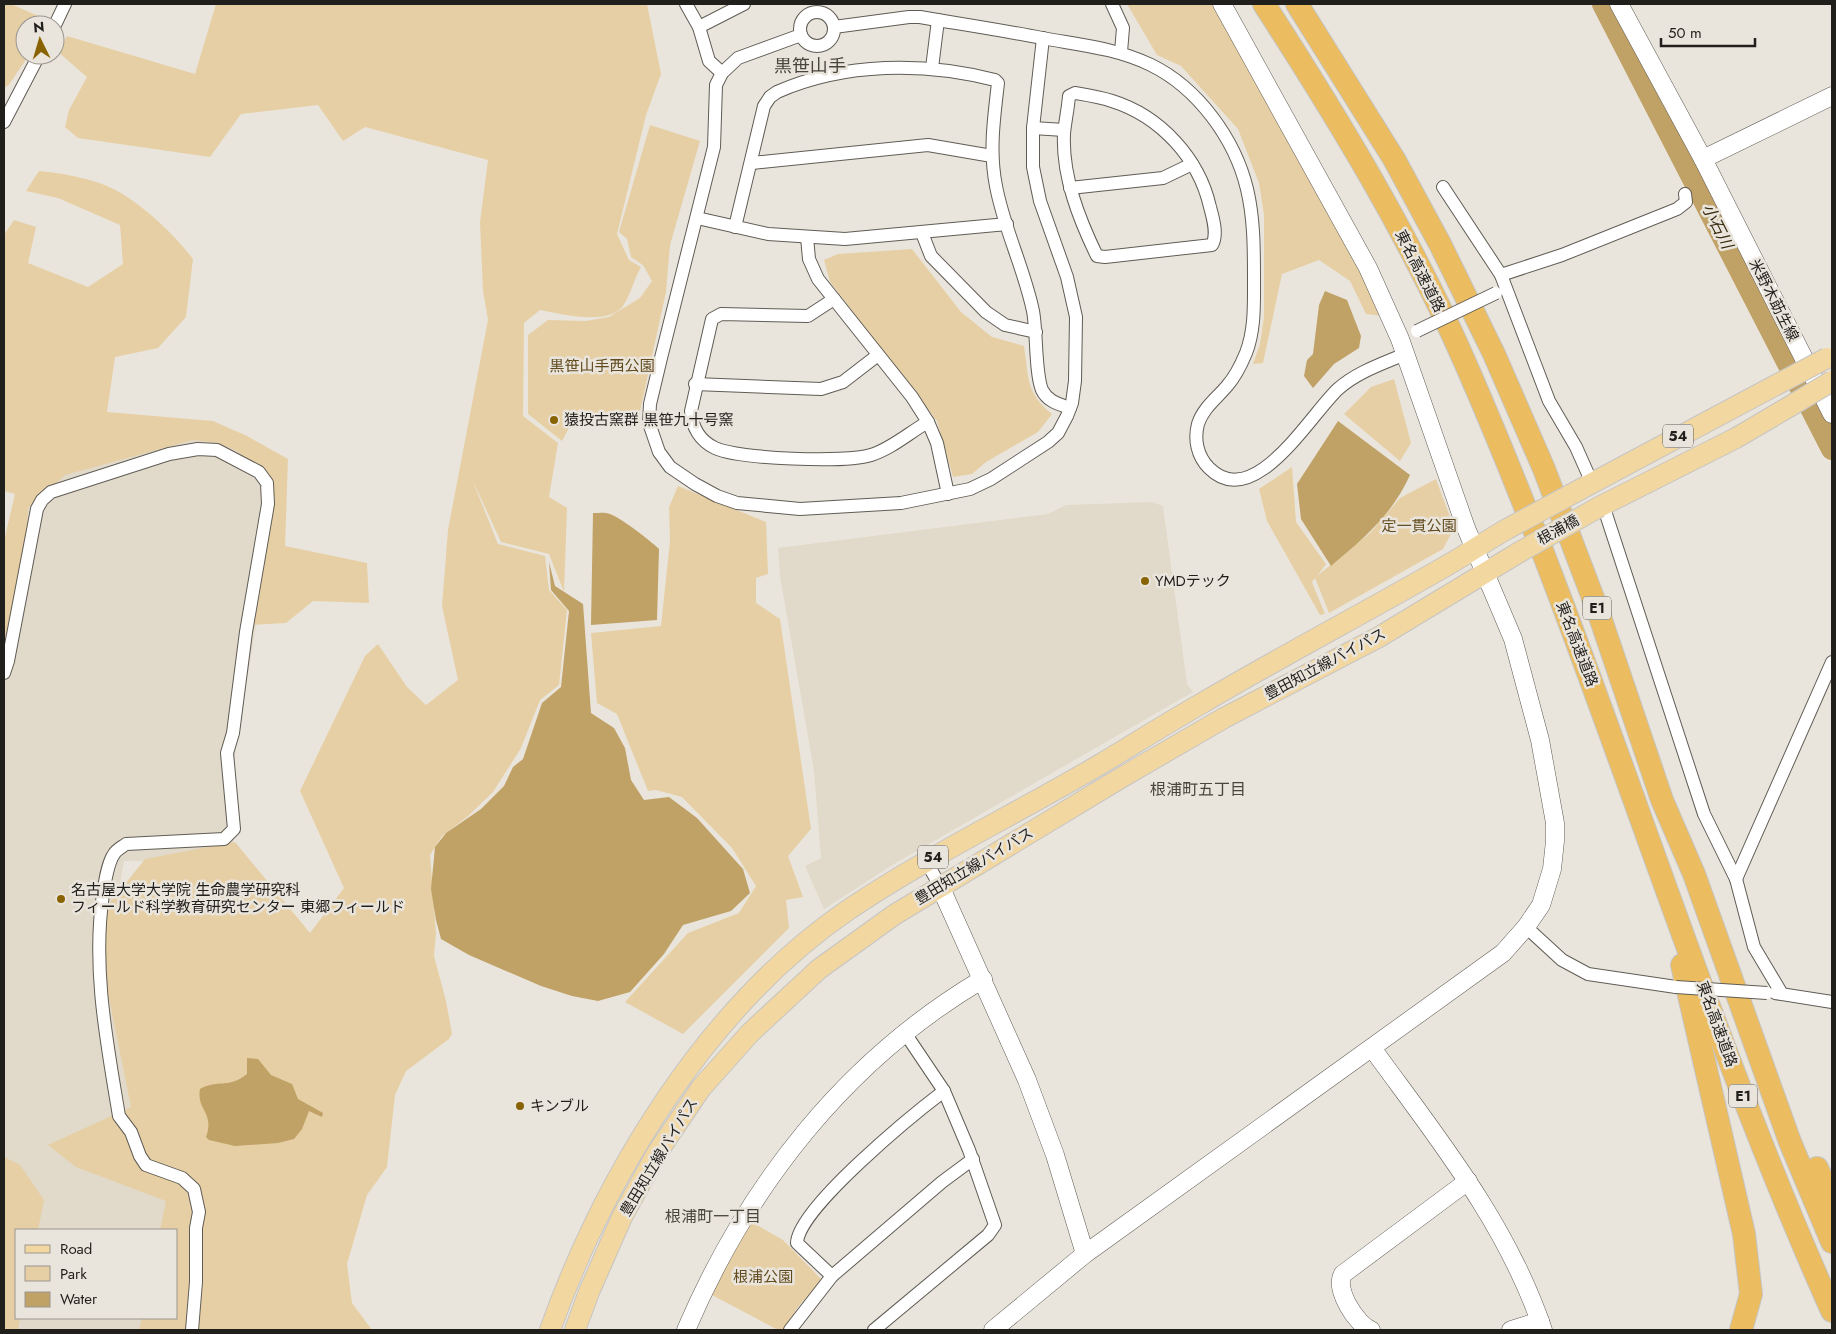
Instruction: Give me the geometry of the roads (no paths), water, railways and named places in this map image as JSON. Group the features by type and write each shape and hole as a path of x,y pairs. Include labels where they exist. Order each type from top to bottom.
{"highway":[{"name":"東名高速道路","path":"1264,4 1367,170 1414,257 1466,364 1565,612 1787,1209 1832,1311"},
{"name":"東名高速道路","path":"1297,4 1394,159 1440,244 1494,354 1548,478 1598,611 1662,800 1694,874 1790,1142 1832,1242"},
{"path":"1694,874 1802,1137 1832,1201"},
{"path":"1663,876 1744,1234 1751,1294 1741,1330"}],"main road":[{"name":"54","path":"1586,486 1830,357"},
{"name":"54","path":"1601,506 1736,438 1832,381"},
{"name":"根浦橋","path":"1474,548 1586,486"},
{"name":"根浦橋","path":"1518,553 1601,506"},
{"name":"豊田知立線バイパス","path":"550,1330 566,1285 602,1205 638,1139 687,1070 735,1011 782,963 846,912 926,861 1089,770 1205,701 1451,563 1474,548"},
{"name":"豊田知立線バイパス","path":"575,1330 589,1292 622,1217 658,1153 701,1088 750,1032 819,969 861,938 940,886 1224,718 1379,637 1518,553"}],"street":[{"path":"686,4 699,27 710,60 722,73"},
{"path":"699,27 744,4"},
{"path":"1112,4 1123,28 1121,52"},
{"path":"993,1330 1085,1254 1503,953 1526,927 1541,905 1549,884 1554,855 1555,823 1540,740 1513,639 1474,548 1402,347 1351,235 1222,4"},
{"name":"米野木莇生線","path":"1619,4 1703,159 1832,414"},
{"path":"820,8 830,18 834,28 831,38 818,45 807,42 801,34 800,27 804,17 820,8"},
{"path":"834,28 909,17 938,20 1121,52 1153,66 1170,77 1207,111 1222,130 1247,188 1252,219 1254,268 1253,324 1250,338 1240,366 1199,421 1198,448 1209,468 1232,479 1248,478 1262,471 1338,389 1402,347 1417,331 1501,291"},
{"path":"932,68 938,20"},
{"path":"801,34 738,58 722,73 716,91 714,146 649,411 649,423 655,446 670,467 695,484 737,503 800,508 901,503 970,489 991,480 1048,442 1058,432 1070,408 1077,360 1076,317 1067,277 1040,201 1035,181 1033,128 1043,38"},
{"path":"4,122 34,65"},
{"path":"735,228 752,163 764,106 770,97 778,92 832,75 912,66 932,68 998,82 992,121 992,156 996,188 1029,290 1042,389 1051,401 1070,408"},
{"path":"1071,94 1105,99 1138,112 1162,128 1179,146 1192,164 1210,205 1214,239 1210,246 1100,257 1096,253 1070,188 1064,130 1071,94"},
{"path":"1703,159 1832,96"},
{"path":"1033,128 1064,130"},
{"path":"752,163 928,145 992,156"},
{"path":"1070,188 1163,178 1192,164"},
{"path":"1443,187 1501,275 1501,291 1549,401 1576,447 1586,486"},
{"path":"1501,275 1562,255 1677,209 1686,202 1685,194"},
{"path":"697,218 768,234 860,240 1007,224"},
{"path":"922,232 931,256 986,312 1005,325 1036,332"},
{"path":"807,237 808,259 813,270 912,397 928,422 937,443 948,494"},
{"path":"834,299 808,316 716,316 712,319 695,384 691,411 695,428 704,441 714,448 733,453 839,460 864,457 876,453 928,422"},
{"path":"695,384 821,389 843,382 878,355"},
{"path":"4,674 37,509 42,500 51,492 169,454 198,449 216,450 248,465 264,476 267,483 268,504 228,752 234,829 224,839 126,844 114,854 105,882 99,920 98,953 101,993 119,1116 131,1132 140,1156 146,1165 182,1178 194,1189 199,1212 196,1228 196,1282 192,1330"},
{"path":"1601,506 1652,648 1677,737 1704,814 1736,878 1754,947 1782,994"},
{"path":"1736,878 1832,662"},
{"path":"926,861 940,886 983,979 1044,1127 1085,1254"},
{"path":"1526,927 1562,960 1588,974 1676,987 1782,994 1832,1002"},
{"path":"686,1330 710,1276 729,1240 782,1160 842,1091 905,1033 983,979"},
{"path":"874,1330 994,1228 994,1219 973,1159 944,1091 905,1033"},
{"path":"1372,1048 1468,1181 1498,1227 1514,1258 1542,1326 1511,1330"},
{"path":"832,1276 797,1243 803,1226 866,1155 909,1117 944,1091"},
{"path":"790,1330 832,1276 942,1182 973,1159"},
{"path":"1371,1330 1362,1325 1342,1293 1339,1285 1343,1274 1468,1181"}],"water":[{"path":"1325,291 1347,300 1361,336 1359,348 1334,364 1313,388 1304,376 1307,360 1313,354 1319,305"},
{"path":"1338,421 1410,475 1386,514 1366,535 1331,566 1301,519 1297,484"},
{"path":"593,513 606,513 615,516 659,549 657,620 591,625"},
{"path":"549,562 555,586 583,604 591,713 614,728 625,748 631,780 644,800 669,797 697,818 743,869 750,893 731,911 683,925 664,954 630,992 598,1001 572,996 541,986 469,955 441,939 431,889 435,847 446,833 481,809 504,786 513,767 523,759 542,703 561,687 569,611 551,590"},
{"path":"247,1058 258,1059 271,1075 292,1084 298,1099 323,1113 322,1117 309,1111 302,1129 294,1139 278,1143 235,1146 209,1140 206,1137 208,1122 199,1096 200,1089 241,1079 247,1074"}],"waterway":[{"name":"小石川","path":"1603,4 1832,449"}],"place":[{"name":"猿投古窯群 黒笹九十号窯","path":"554,420"},
{"name":"YMDテック","path":"1145,581"},
{"name":"名古屋大学大学院 生命農学研究科 フィールド科学教育研究センター 東郷フィールド","path":"61,899"},
{"name":"キンブル","path":"520,1106"}],"district":[{"name":"黒笹山手","path":"810,66"},
{"name":"根浦町五丁目","path":"1198,789"},
{"name":"根浦町一丁目","path":"713,1216"}],"park label":[{"name":"黒笹山手西公園","path":"602,366"},
{"name":"定一貫公園","path":"1419,526"},
{"name":"根浦公園","path":"763,1277"}]}
